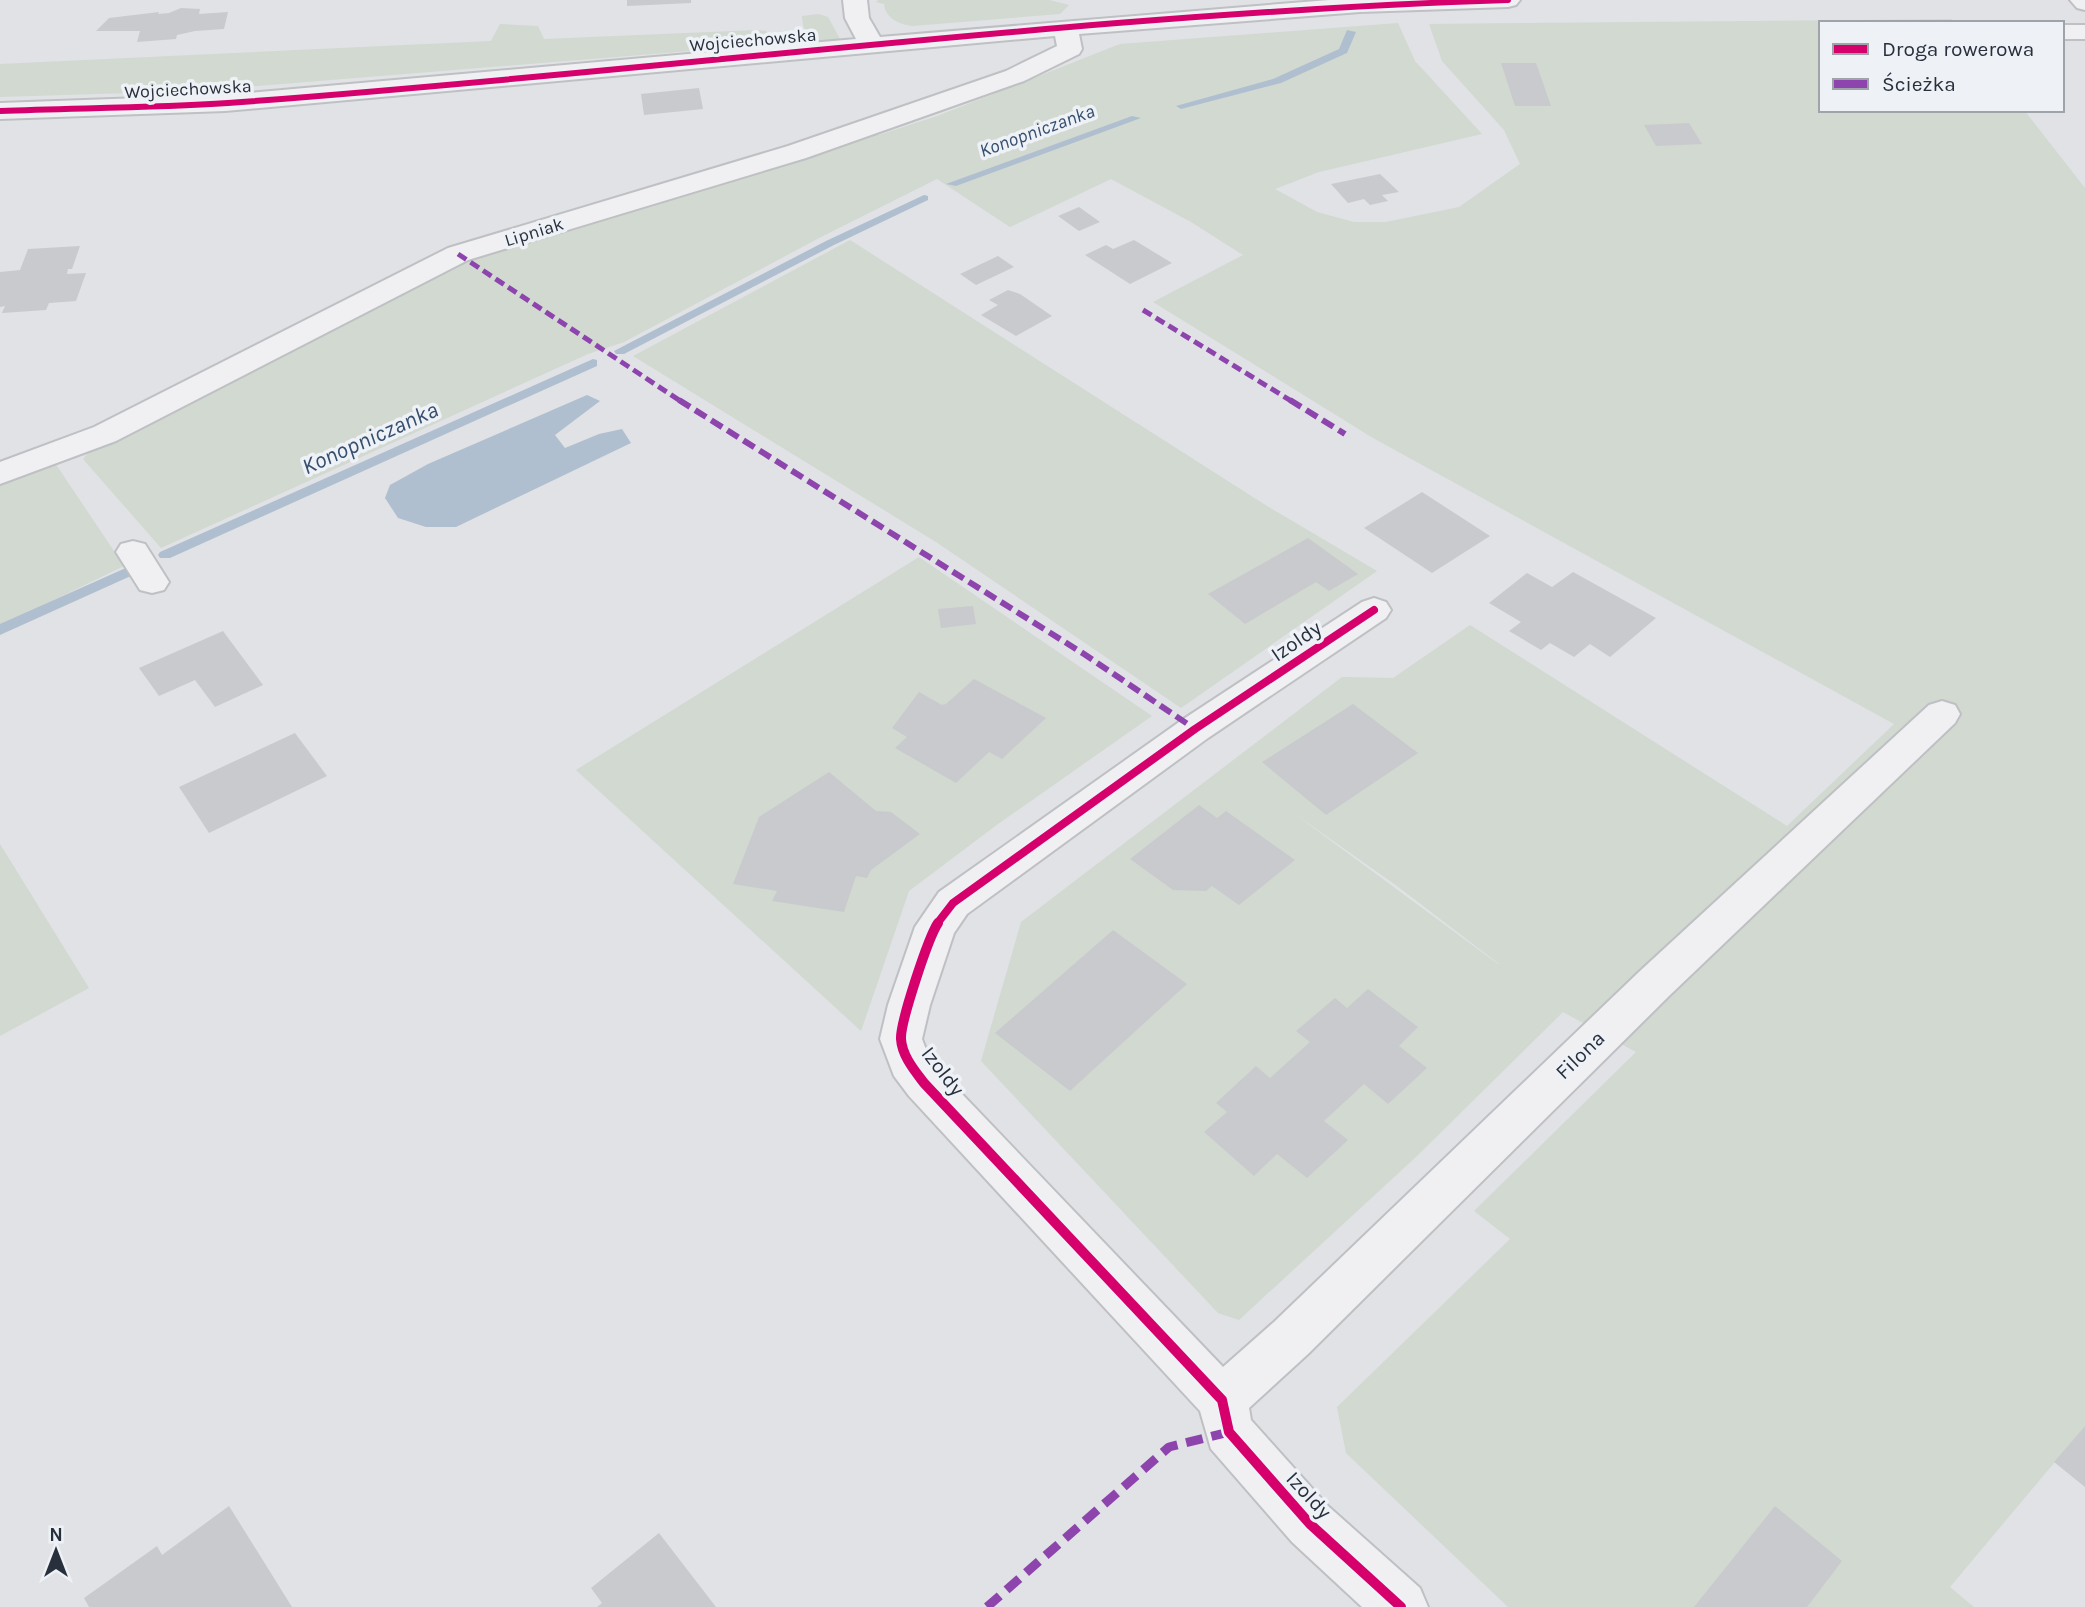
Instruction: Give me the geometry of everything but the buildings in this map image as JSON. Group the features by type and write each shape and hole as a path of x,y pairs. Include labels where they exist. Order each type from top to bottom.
{"street":[{"path":"855,0 857,22 873,45"},
{"name":"Wojciechowska","path":"0,111 168,106 288,98 1163,19 1360,5 1508,0"},
{"path":"1095,2 1163,19"},
{"name":"Lipniak","path":"0,474 105,434 458,254 797,152 1015,76 1070,49 1066,28"},
{"path":"133,552 152,582"},
{"name":"Izoldy","path":"1374,610 1195,729 953,903 935,927 909,1005 901,1039 909,1063 923,1083 1222,1401 1229,1432 1310,1524 1401,1607"},
{"name":"Filona","path":"1222,1401 1291,1338 1654,983 1942,714"}],"shaded area":[{"path":"1049,0 1069,5 1060,14 912,26 894,20 887,13 884,4 876,2"},
{"path":"819,14 828,17 840,39 824,42 808,36 802,16"},
{"path":"1952,19 1954,21 1819,21 1819,112 2026,112 2085,188 2085,1426 1950,1587 1974,1607 1508,1607 1346,1453 1337,1407 1510,1239 1474,1211 1636,1052 1563,1012 1416,1157 1239,1320 1218,1313 981,1061 1021,922 1342,677 1393,678 1470,625 1787,826 1894,724 1373,438 1153,302 1243,255 1191,222 1111,179 1010,227 937,179 821,237 624,342 588,354 161,548 83,459 105,434 458,254 869,128 879,135 937,116 1120,44 1398,23 1415,61 1482,134 1319,172 1275,189 1317,212 1354,222 1386,222 1459,207 1520,164 1504,130 1442,61 1429,24","holes":["1292,812 1397,886 1498,964"]},
{"path":"500,24 538,26 544,39 757,30 766,31 770,36 764,42 752,46 194,91 0,97 0,64 491,41"},
{"path":"850,240 1267,506 1377,571 1181,708 936,542 633,356"},
{"path":"55,463 124,566 0,626 0,483"},
{"path":"919,557 1152,716 998,824 909,891 861,1031 576,770"},
{"path":"0,844 89,988 0,1036"}],"water":[{"path":"587,395 600,401 555,435 565,448 599,434 622,429 631,443 456,527 426,527 398,518 385,498 390,485 428,464"}],"waterway":[{"name":"Konopniczanka","path":"1181,106 1277,81 1343,51 1351,32"},
{"name":"Konopniczanka","path":"952,184 1136,118"},
{"name":"Konopniczanka","path":"620,351 924,198"},
{"name":"Konopniczanka","path":"165,555 593,363"},
{"name":"Konopniczanka","path":"0,630 128,572"}],"marked path":[{"path":"458,254 658,387 1084,654 1195,729"},
{"path":"1143,310 1345,434"},
{"path":"987,1607 1169,1447 1229,1432"}],"cycle path":[{"path":"0,111 225,103 1163,19 1360,5 1508,0"},
{"path":"1374,610 1195,729 953,903 935,927 909,1005 901,1039 909,1063 924,1083 1222,1400 1229,1432 1310,1524 1401,1607"}]}
